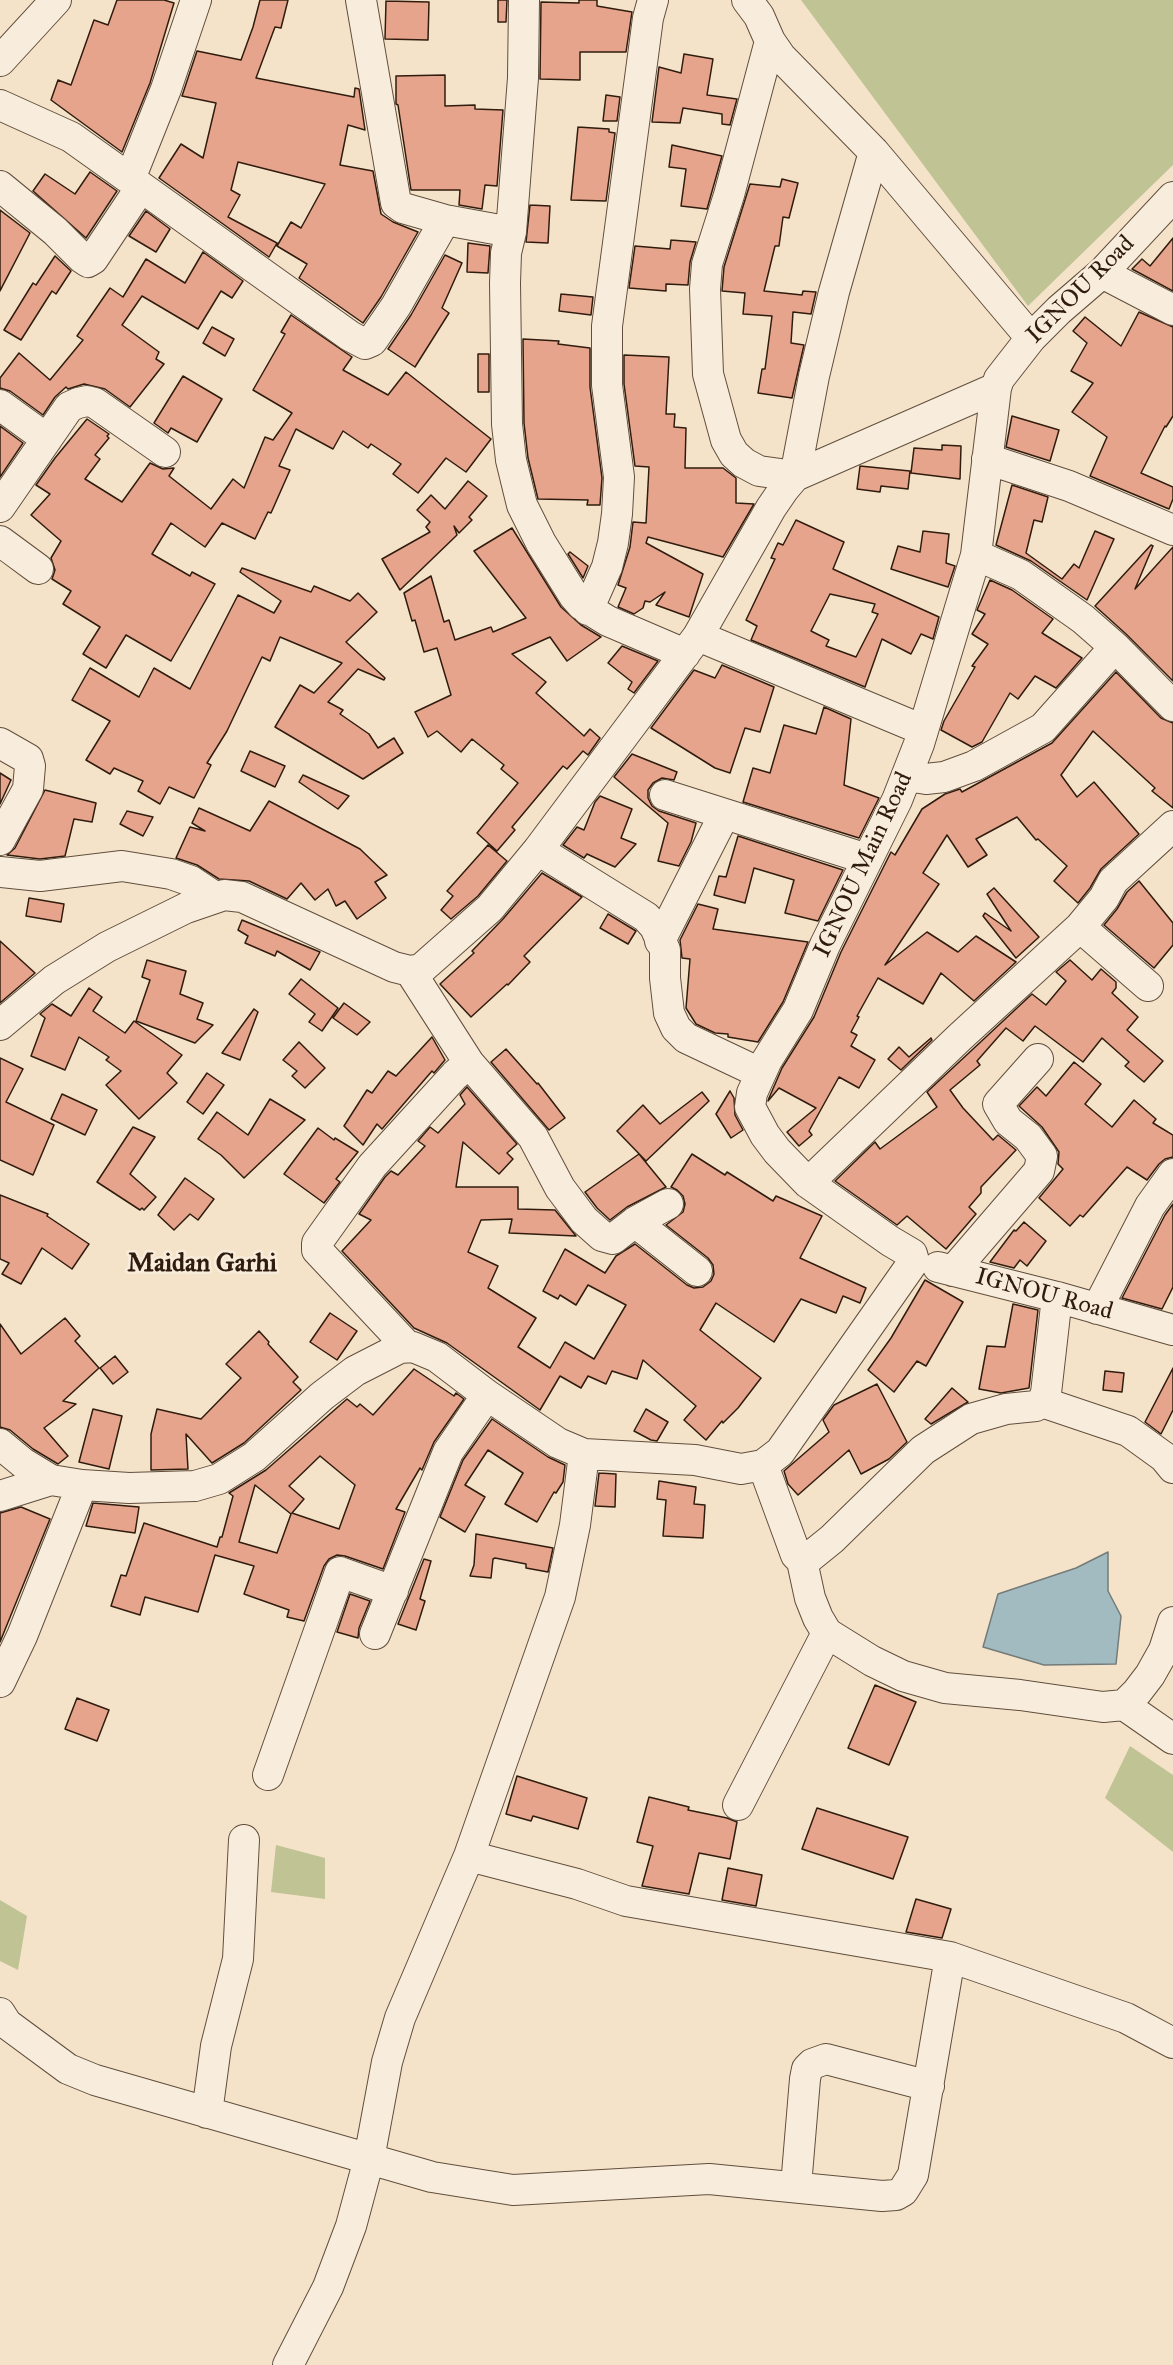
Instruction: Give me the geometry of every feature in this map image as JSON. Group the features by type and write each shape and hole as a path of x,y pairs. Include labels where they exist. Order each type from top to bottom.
{"street":[{"path":"0,61 56,0"},
{"path":"0,186 55,231 82,258 88,262 93,259 135,183 196,0"},
{"path":"361,0 396,203 403,208 445,220 511,232"},
{"path":"524,0 524,78 511,232 506,253 507,424 515,480 522,506 541,543 574,596 588,610 923,730"},
{"path":"588,610 607,567 617,514 619,477 607,385 607,326 648,18 653,0"},
{"path":"747,0 753,4 770,41 789,67 874,152 1030,338"},
{"path":"770,41 729,195 707,264 705,289 708,374 726,440 734,454 744,463 759,471 795,476"},
{"path":"0,105 71,137 350,336 368,344 396,306 445,220"},
{"path":"795,476 814,376 834,292 874,152"},
{"name":"IGNOU Road","path":"996,388 1004,371 1030,338 1102,273 1173,197"},
{"path":"1102,273 1173,310"},
{"path":"0,1024 76,964 186,908 224,895 242,897 394,967 410,971 421,969 490,908 538,850 691,645 771,508 795,476 996,388"},
{"name":"IGNOU Main Road","path":"914,1261 912,1254 808,1183 771,1144 750,1107 752,1093 760,1073 798,1010 825,945 897,800 923,730 976,555 996,388"},
{"path":"0,507 69,407 87,401 95,403 165,452"},
{"path":"0,405 47,439"},
{"path":"987,459 1069,486 1173,530"},
{"path":"0,541 38,568"},
{"path":"976,555 1021,575 1083,619 1115,647 1173,706"},
{"path":"907,776 927,779 944,777 974,766 1043,728 1115,647"},
{"path":"0,743 28,759 30,766 28,789 0,840"},
{"path":"665,795 867,859"},
{"path":"660,941 724,815"},
{"path":"808,1183 960,1037 1080,927 1104,898 1113,881 1173,826"},
{"path":"538,850 646,917 655,927 665,950 669,1013 676,1028 686,1038 760,1073"},
{"path":"0,872 40,876 116,867 141,868 191,881 215,897"},
{"path":"1080,927 1148,986"},
{"path":"410,971 469,1063 533,1137 560,1188 584,1220 602,1236 613,1239 635,1222 668,1204"},
{"path":"953,1271 1038,1171 1042,1156 1028,1137 1008,1121 998,1104 1038,1059"},
{"path":"408,1347 317,1250 317,1243 372,1166 455,1075 469,1063"},
{"path":"1097,1309 1150,1206 1173,1174"},
{"path":"635,1222 697,1271"},
{"path":"0,1444 23,1463 51,1480 82,1485 129,1488 195,1486 219,1479 254,1457 321,1396 355,1371 400,1348 408,1347 419,1348 437,1357 558,1443 584,1454 695,1460 741,1469 764,1465 780,1452 914,1261"},
{"name":"IGNOU Road","path":"914,1261 1057,1297 1173,1330"},
{"path":"802,1561 809,1559 832,1539 923,1450 971,1419 1006,1408 1036,1406 1042,1402 1046,1394 1057,1297"},
{"path":"375,1634 448,1452 488,1395"},
{"path":"1042,1402 1128,1431 1164,1457 1173,1468"},
{"path":"288,2365 328,2287 351,2226 369,2159 387,2062 400,2018 469,1856 560,1597 575,1525 584,1454"},
{"path":"764,1465 796,1555 802,1561 810,1598 826,1633 872,1661 903,1676 945,1688 1020,1695 1103,1707 1124,1705 1169,1652 1173,1622"},
{"path":"0,1497 51,1480"},
{"path":"0,1682 22,1636 82,1485"},
{"path":"268,1775 340,1572 393,1591"},
{"path":"738,1805 826,1633"},
{"path":"1124,1705 1173,1739"},
{"path":"207,2113 216,2046 238,1959 244,1840"},
{"path":"469,1856 577,1884 626,1901 950,1957 1126,2018 1173,2043"},
{"path":"0,2013 7,2024 68,2069 94,2080 167,2099 207,2113 432,2177 513,2190 691,2179 796,2186 882,2196 896,2195 903,2191 913,2175 950,1957"},
{"path":"796,2186 805,2079 807,2069 812,2064 826,2059 929,2086"}],"green space":[{"path":"801,0 1173,0 1173,165 1028,306"},
{"path":"1130,1746 1173,1775 1173,1852 1105,1798"},
{"path":"276,1845 325,1858 325,1899 271,1892"},
{"path":"0,1900 27,1916 18,1970 0,1961"}],"water":[{"path":"1108,1552 1108,1591 1121,1616 1116,1664 1044,1665 983,1647 998,1594 1076,1568"}],"building":[{"path":"117,0 164,0 174,3 150,83 122,152 51,100 58,80 71,85 94,20 108,25"},
{"path":"260,0 288,0 281,28 275,27 256,78 354,97 355,88 359,89 365,130 348,125 340,165 373,171 381,214 393,222 418,232 381,297 363,323 299,278 307,264 277,246 291,222 301,228 325,184 238,162 231,190 240,195 228,217 277,243 269,257 159,178 181,144 203,158 216,103 182,96 197,51 241,60"},
{"path":"498,0 507,0 506,22 498,22"},
{"path":"579,0 597,0 597,6 632,12 626,52 580,52 580,80 540,79 541,2 579,3"},
{"path":"386,1 429,2 428,40 385,39"},
{"path":"684,54 713,59 707,95 737,99 730,125 722,124 722,114 683,108 680,123 652,122 659,67 681,73"},
{"path":"445,75 445,106 475,105 475,109 503,110 497,186 485,185 482,209 459,205 460,190 411,190 396,104 396,76"},
{"path":"606,95 620,97 617,121 603,121"},
{"path":"578,127 609,129 609,132 615,133 606,201 571,200"},
{"path":"672,145 722,156 707,209 681,206 686,169 669,167"},
{"path":"90,172 117,191 86,238 33,191 45,174 75,194"},
{"path":"782,179 798,183 789,218 783,217 779,246 775,246 764,291 802,295 803,291 816,292 811,314 793,312 791,343 804,345 792,398 758,393 762,369 765,369 772,316 743,314 745,293 722,291 724,267 750,184 780,187"},
{"path":"530,205 550,206 548,243 526,242"},
{"path":"0,210 30,233 0,291"},
{"path":"146,211 170,229 156,252 129,236"},
{"path":"1173,238 1173,291 1132,269 1142,259 1150,266"},
{"path":"671,240 696,242 690,262 688,285 666,284 666,291 629,288 635,246 670,249"},
{"path":"468,243 490,246 488,273 467,272"},
{"path":"203,252 243,281 232,298 221,291 198,329 142,296 122,325 159,352 156,359 164,364 130,407 105,389 84,384 68,389 66,387 55,397 43,415 10,391 0,388 0,378 19,353 50,380 83,340 77,336 110,288 123,297 146,259 185,283"},
{"path":"445,255 462,263 442,308 449,313 415,367 388,349 411,315"},
{"path":"55,256 71,271 56,294 52,291 21,340 4,330 33,283 36,285"},
{"path":"561,294 593,297 591,315 559,311"},
{"path":"1139,312 1173,327 1173,416 1165,426 1141,473 1173,487 1173,499 1169,509 1090,476 1107,437 1072,412 1093,383 1071,371 1087,343 1073,331 1085,317 1121,346"},
{"path":"291,315 352,357 343,370 388,395 406,372 491,439 466,472 446,458 418,493 393,474 401,464 371,444 368,448 343,431 333,449 296,429 279,466 290,470 271,513 268,512 255,539 222,523 205,547 171,523 152,554 190,576 192,572 215,584 171,661 126,635 106,668 83,654 100,627 63,604 71,591 52,579 55,570 51,558 61,541 31,515 50,494 36,485 87,419 109,434 107,436 109,438 95,455 100,459 85,479 122,502 150,463 163,469 174,468 169,476 211,509 233,479 244,488 265,437 273,440 292,413 253,390 285,334 281,332"},
{"path":"212,327 234,339 225,356 203,343"},
{"path":"523,339 559,341 558,344 590,348 590,387 602,478 600,505 587,505 588,500 538,499 528,458 524,423"},
{"path":"478,354 489,354 489,392 478,392"},
{"path":"624,355 669,357 666,414 675,414 674,427 686,428 685,468 723,468 736,478 736,503 754,504 723,557 648,537 646,543 703,574 689,617 656,605 665,592 650,602 645,601 643,608 634,614 618,607 626,588 618,585 630,547 633,522 646,523 649,467 635,466 624,384"},
{"path":"183,376 222,399 197,442 171,428 168,433 154,423"},
{"path":"1012,416 1059,430 1050,461 1006,447"},
{"path":"0,426 23,443 0,477"},
{"path":"942,445 961,446 960,479 911,473 914,448 942,450"},
{"path":"860,466 910,471 908,489 881,486 880,492 857,489"},
{"path":"468,481 487,496 469,517 472,520 459,533 454,526 457,535 400,590 382,559 430,532 426,527 430,522 417,510 431,495 445,509"},
{"path":"1012,485 1048,497 1042,522 1034,520 1026,553 1062,579 1074,564 1079,568 1095,531 1114,539 1087,600 1031,561 996,545"},
{"path":"796,520 844,542 833,569 939,617 933,639 921,634 911,654 882,639 865,687 751,640 757,626 746,620 775,559 771,558 778,543 783,545","holes":["830,594 875,604 872,612 878,614 856,657 826,646 829,640 811,631"]},
{"path":"512,528 561,607 581,625 601,637 567,661 550,637 512,654 546,682 536,693 584,736 590,729 600,738 588,755 583,751 567,769 563,766 512,827 515,830 497,851 477,833 518,783 501,769 504,765 472,739 461,752 437,731 428,737 415,712 451,695 437,648 424,652 404,593 431,576 444,622 449,620 455,640 491,627 493,632 526,618 474,551"},
{"path":"923,531 949,534 946,563 955,566 948,587 891,569 898,546 920,552"},
{"path":"1151,545 1153,546 1135,589 1173,547 1173,681 1095,606"},
{"path":"570,552 588,566 583,578 568,554"},
{"path":"242,568 311,592 314,586 350,601 358,593 377,612 346,642 385,678 384,680 358,669 328,702 343,710 340,714 369,734 378,748 394,738 403,753 363,779 275,727 300,685 314,693 342,663 280,637 270,661 262,657 227,731 207,763 211,765 194,798 169,787 160,804 138,791 143,781 114,768 110,774 86,760 110,721 72,700 90,668 139,697 154,668 190,689 238,595 274,613 281,601 240,572"},
{"path":"990,580 1012,590 1053,619 1042,633 1082,658 1056,688 1035,676 1018,699 1010,693 982,742 972,747 941,730 975,667 972,666 988,644 972,634 985,614 977,610"},
{"path":"622,646 658,661 634,693 628,689 632,682 608,663"},
{"path":"722,665 774,687 760,732 745,728 730,773 715,768 651,728 694,670 715,678"},
{"path":"1116,672 1161,718 1173,723 1173,808 1152,791 1155,788 1093,731 1061,775 1077,797 1094,782 1139,834 1101,869 1078,903 1054,881 1067,866 1038,839 1036,840 1017,817 976,839 987,855 968,867 947,835 923,873 939,884 885,965 927,932 958,952 976,936 1016,962 974,1001 941,973 923,1004 878,978 851,1032 857,1035 851,1046 875,1060 859,1088 839,1077 809,1131 812,1135 799,1146 787,1132 816,1108 779,1088 768,1101 782,1068 814,1017 841,952 891,852 895,855 922,809 945,794 960,789 962,792 1052,743"},
{"path":"824,707 851,719 844,785 879,798 859,838 743,802 753,768 770,773 784,725 816,734"},
{"path":"250,751 285,766 275,787 241,771"},
{"path":"632,754 677,772 674,780 662,778 653,783 648,790 648,798 652,806 659,811 696,823 691,842 679,866 658,861 668,823 614,777"},
{"path":"0,773 11,780 0,804"},
{"path":"303,775 349,796 338,809 299,782"},
{"path":"45,790 96,803 92,822 74,819 65,856 40,859 7,855 15,848"},
{"path":"600,796 632,809 621,838 636,844 615,867 587,854 584,858 563,845 577,827 584,830 595,802"},
{"path":"269,801 360,849 387,875 375,882 386,898 357,919 345,901 336,906 328,889 315,900 301,883 287,899 249,881 219,879 197,865 176,858 190,827 205,831 192,823 199,808 250,831"},
{"path":"127,811 153,817 143,836 120,824"},
{"path":"738,836 843,870 818,921 785,913 794,880 754,868 745,903 714,895 719,876 726,877"},
{"path":"488,845 507,861 478,896 451,919 441,910 453,896 447,891"},
{"path":"542,873 582,897 524,956 530,962 508,985 471,1017 440,984 474,953 472,951"},
{"path":"1139,881 1173,923 1173,945 1154,968 1104,925 1127,892"},
{"path":"994,888 1039,937 1016,958 983,916 985,913 1011,931 987,894"},
{"path":"29,898 64,904 61,922 26,916"},
{"path":"698,904 718,909 713,929 808,942 783,1002 758,1042 715,1033 696,1024 686,1008 690,959 682,958 680,940"},
{"path":"608,914 636,931 628,944 600,928"},
{"path":"242,920 320,952 310,970 277,951 275,956 245,943 248,936 238,930"},
{"path":"0,941 35,973 0,1003"},
{"path":"147,960 186,971 180,994 203,1003 197,1019 213,1025 195,1043 136,1021 150,980 142,977"},
{"path":"1070,960 1092,980 1101,969 1116,982 1116,988 1112,993 1138,1017 1127,1030 1163,1061 1144,1082 1125,1066 1129,1062 1102,1038 1083,1062 1035,1026 1023,1041 1006,1028 977,1061 980,1065 950,1090 963,1108 993,1140 998,1135 1016,1150 981,1187 981,1193 969,1207 976,1214 946,1249 907,1216 897,1225 835,1181 875,1142 880,1149 937,1107 927,1092 1032,994 1046,1005 1066,981 1056,972"},
{"path":"301,979 338,1008 322,1031 309,1022 315,1014 289,994"},
{"path":"89,988 102,997 93,1011 125,1033 134,1021 182,1055 167,1073 177,1083 139,1119 106,1085 121,1071 106,1060 109,1057 79,1037 65,1070 31,1056 45,1018 40,1014 52,1004 71,1016"},
{"path":"344,1003 370,1022 357,1035 333,1018"},
{"path":"254,1009 258,1012 240,1060 222,1053"},
{"path":"432,1037 445,1060 434,1073 432,1071 382,1129 377,1124 363,1145 344,1126 367,1090 372,1093 388,1071 396,1076"},
{"path":"931,1038 932,1040 901,1070 888,1059 899,1047 909,1057"},
{"path":"299,1042 325,1068 305,1088 292,1076 297,1071 283,1060"},
{"path":"506,1049 538,1083 565,1118 549,1130 491,1062"},
{"path":"0,1058 23,1069 6,1102 54,1125 33,1175 0,1160"},
{"path":"1074,1062 1101,1084 1085,1104 1112,1127 1134,1100 1156,1119 1153,1123 1173,1135 1173,1157 1159,1164 1147,1180 1127,1167 1083,1217 1080,1215 1070,1226 1039,1198 1063,1169 1058,1164 1059,1152 1042,1127 1019,1106 1037,1087 1046,1096"},
{"path":"207,1073 224,1085 203,1114 187,1102"},
{"path":"467,1087 517,1144 507,1153 513,1159 499,1174 463,1142 456,1187 518,1187 518,1209 555,1210 576,1236 509,1233 512,1219 481,1220 468,1252 498,1266 488,1288 536,1318 518,1347 550,1368 565,1342 594,1359 626,1305 588,1285 576,1305 560,1295 558,1299 543,1291 565,1249 605,1273 616,1256 635,1244 687,1285 694,1288 703,1287 711,1281 714,1274 713,1265 708,1258 666,1225 683,1212 685,1204 683,1196 671,1187 692,1154 725,1175 727,1172 773,1201 776,1196 822,1216 800,1258 866,1288 860,1303 843,1296 836,1313 801,1299 774,1342 716,1303 700,1330 761,1378 738,1408 723,1423 722,1421 706,1440 684,1420 696,1406 643,1360 637,1379 612,1371 606,1384 588,1376 581,1388 560,1376 540,1410 447,1343 414,1328 342,1251 371,1220 359,1214 385,1177 391,1171 398,1175 425,1146 418,1141 430,1127 438,1133 465,1104 460,1095"},
{"path":"730,1091 734,1098 735,1115 743,1130 731,1138 716,1114"},
{"path":"702,1092 709,1101 646,1161 617,1131 643,1105 660,1124"},
{"path":"62,1094 97,1110 85,1135 51,1119"},
{"path":"270,1099 305,1120 244,1178 221,1155 198,1139 217,1112 248,1135"},
{"path":"133,1127 155,1137 130,1174 156,1197 144,1210 142,1208 140,1210 97,1182"},
{"path":"318,1128 334,1140 335,1138 358,1152 336,1179 340,1182 324,1203 284,1174"},
{"path":"639,1154 666,1187 627,1207 610,1220 585,1192"},
{"path":"185,1178 214,1199 198,1220 190,1214 174,1230 158,1215"},
{"path":"0,1195 48,1214 47,1216 89,1244 72,1269 42,1248 21,1284 2,1274 9,1263 0,1259"},
{"path":"1173,1204 1173,1287 1162,1309 1122,1298 1165,1215"},
{"path":"1024,1222 1046,1241 1027,1266 1020,1260 1014,1268 990,1262 1014,1230 1016,1231"},
{"path":"925,1280 963,1302 926,1366 917,1361 894,1392 868,1370 891,1338"},
{"path":"1013,1304 1038,1310 1029,1388 1001,1393 979,1389 987,1346 1005,1347"},
{"path":"330,1313 357,1331 337,1360 310,1342"},
{"path":"65,1318 80,1336 75,1341 99,1368 63,1401 76,1404 44,1428 68,1456 58,1464 33,1449 10,1430 0,1427 0,1324 21,1354"},
{"path":"259,1331 298,1377 293,1382 301,1390 244,1443 212,1463 186,1434 188,1469 151,1470 151,1434 157,1409 201,1419 241,1378 226,1364"},
{"path":"115,1356 128,1372 113,1384 100,1368"},
{"path":"1173,1368 1173,1410 1161,1434 1145,1422"},
{"path":"414,1369 454,1396 456,1393 464,1399 434,1442 422,1470 420,1468 396,1509 405,1512 383,1569 345,1556 337,1555 329,1559 324,1566 304,1621 287,1617 289,1610 244,1594 254,1566 215,1555 198,1612 145,1597 140,1615 111,1606 121,1575 126,1576 144,1523 217,1547 233,1496 229,1493 266,1470 347,1399 357,1407 360,1404 373,1415","holes":["320,1456 355,1485 339,1529 292,1513 304,1499 289,1486","255,1485 291,1514 277,1553 239,1542"]},
{"path":"1105,1371 1124,1373 1122,1392 1103,1390"},
{"path":"877,1384 907,1442 889,1459 861,1474 849,1450 798,1495 788,1484 784,1471 829,1432 823,1420 834,1405"},
{"path":"952,1388 968,1402 931,1424 925,1419"},
{"path":"93,1409 122,1416 109,1469 79,1462"},
{"path":"646,1409 668,1422 657,1441 634,1431"},
{"path":"492,1419 548,1457 565,1465 563,1482 556,1493 554,1492 537,1522 505,1504 523,1473 488,1450 465,1485 485,1497 465,1532 440,1517 463,1460"},
{"path":"599,1473 616,1474 615,1507 595,1506"},
{"path":"659,1481 696,1487 694,1504 705,1505 703,1538 663,1536 666,1500 657,1499"},
{"path":"93,1503 139,1507 135,1533 86,1526"},
{"path":"21,1507 50,1519 0,1642 0,1513"},
{"path":"476,1534 553,1548 548,1572 526,1568 526,1564 495,1558 491,1578 470,1576 474,1565"},
{"path":"424,1559 431,1561 420,1599 425,1601 416,1630 398,1624"},
{"path":"350,1594 370,1601 359,1628 358,1638 337,1632"},
{"path":"875,1685 916,1702 889,1765 848,1748"},
{"path":"77,1698 109,1710 97,1741 65,1729"},
{"path":"517,1776 587,1798 578,1829 533,1816 531,1821 506,1814"},
{"path":"649,1797 689,1807 688,1810 737,1822 730,1859 699,1853 689,1894 642,1886 653,1846 637,1842"},
{"path":"817,1808 908,1837 893,1879 802,1849"},
{"path":"728,1868 762,1875 756,1906 722,1900"},
{"path":"916,1899 951,1909 942,1938 906,1932"}],"district":[{"name":"Maidan Garhi","path":"202,1265"}]}
